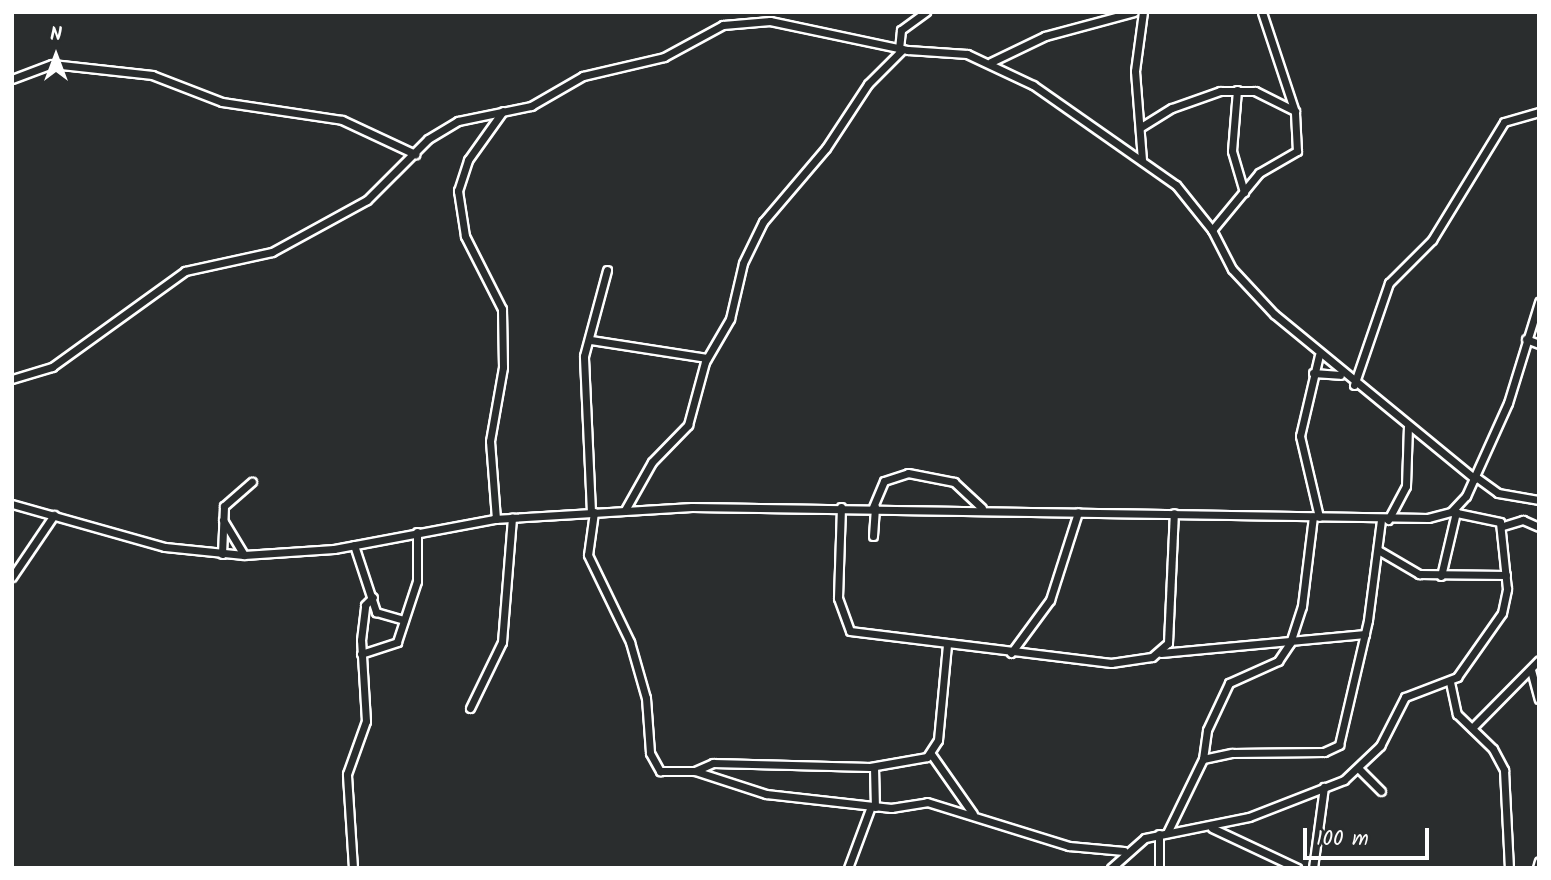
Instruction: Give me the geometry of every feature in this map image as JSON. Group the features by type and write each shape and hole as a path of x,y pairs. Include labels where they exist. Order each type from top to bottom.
{"street":[{"path":"625,510 652,462 688,425 707,358 730,319 743,263 768,214 901,49 901,30 926,12"},
{"path":"991,62 1045,36 1134,12"},
{"path":"1142,160 1135,71 1143,12"},
{"path":"1212,230 1267,166 1297,151 1295,112 1262,12"},
{"path":"12,380 52,366 185,271 272,252 350,209 458,121 531,106 596,71 664,57 748,19 901,49 991,62 1176,185 1212,230 1232,269 1341,375 1498,493 1539,500"},
{"path":"12,79 52,64 152,75 222,102 342,120 415,154"},
{"path":"1141,127 1186,102 1237,90 1269,95 1295,112"},
{"path":"1237,90 1232,151 1244,192"},
{"path":"496,519 490,433 503,367 502,309 466,236 458,191 462,171 503,111"},
{"path":"1354,385 1389,283 1432,240 1504,122 1539,112"},
{"path":"607,270 591,340 583,394 593,512 588,555 630,642 653,764 665,772 695,771 766,794 873,806 927,802 1069,846 1124,851 1163,834 1210,827 1324,787 1359,769 1380,747 1401,701 1450,682 1502,612 1506,575 1503,526"},
{"path":"1441,576 1454,512 1475,478 1539,302"},
{"path":"1527,339 1539,344"},
{"path":"591,340 707,358"},
{"path":"1158,868 1163,834 1203,759 1207,730 1229,683 1278,661 1292,639 1316,517 1300,436 1319,355"},
{"path":"1313,373 1341,375"},
{"path":"1203,759 1335,749 1348,718 1385,520 1406,486 1408,427"},
{"path":"873,536 874,508 884,481 908,473 954,482 982,508"},
{"path":"222,554 223,520 227,501 253,482"},
{"path":"12,504 165,547 244,555 354,545 512,517 625,510 982,508 1385,520 1454,512 1492,518 1503,526"},
{"path":"841,507 838,598 845,626 947,645 1111,663 1161,653 1365,634"},
{"path":"1011,653 1050,600 1078,512"},
{"path":"1161,653 1172,614 1174,513"},
{"path":"12,577 54,515"},
{"path":"470,708 502,642 512,517"},
{"path":"223,520 244,555"},
{"path":"1503,526 1523,520 1539,527"},
{"path":"361,654 391,647 404,620 419,567 418,532"},
{"path":"354,545 376,612 404,620"},
{"path":"1378,550 1408,570 1441,576 1506,575"},
{"path":"353,868 347,775 366,721 361,654 365,605 373,597"},
{"path":"931,754 938,740 947,645"},
{"path":"1472,728 1539,660"},
{"path":"1531,670 1539,699"},
{"path":"1450,682 1457,714 1472,728 1504,770 1510,868"},
{"path":"695,771 713,763 874,767 931,754"},
{"path":"931,754 973,815"},
{"path":"848,868 873,806 874,767"},
{"path":"1359,769 1381,791"},
{"path":"1312,868 1324,787"},
{"path":"1210,827 1297,868"},
{"path":"1111,868 1124,851"},
{"path":"1537,868 1539,862"}]}
